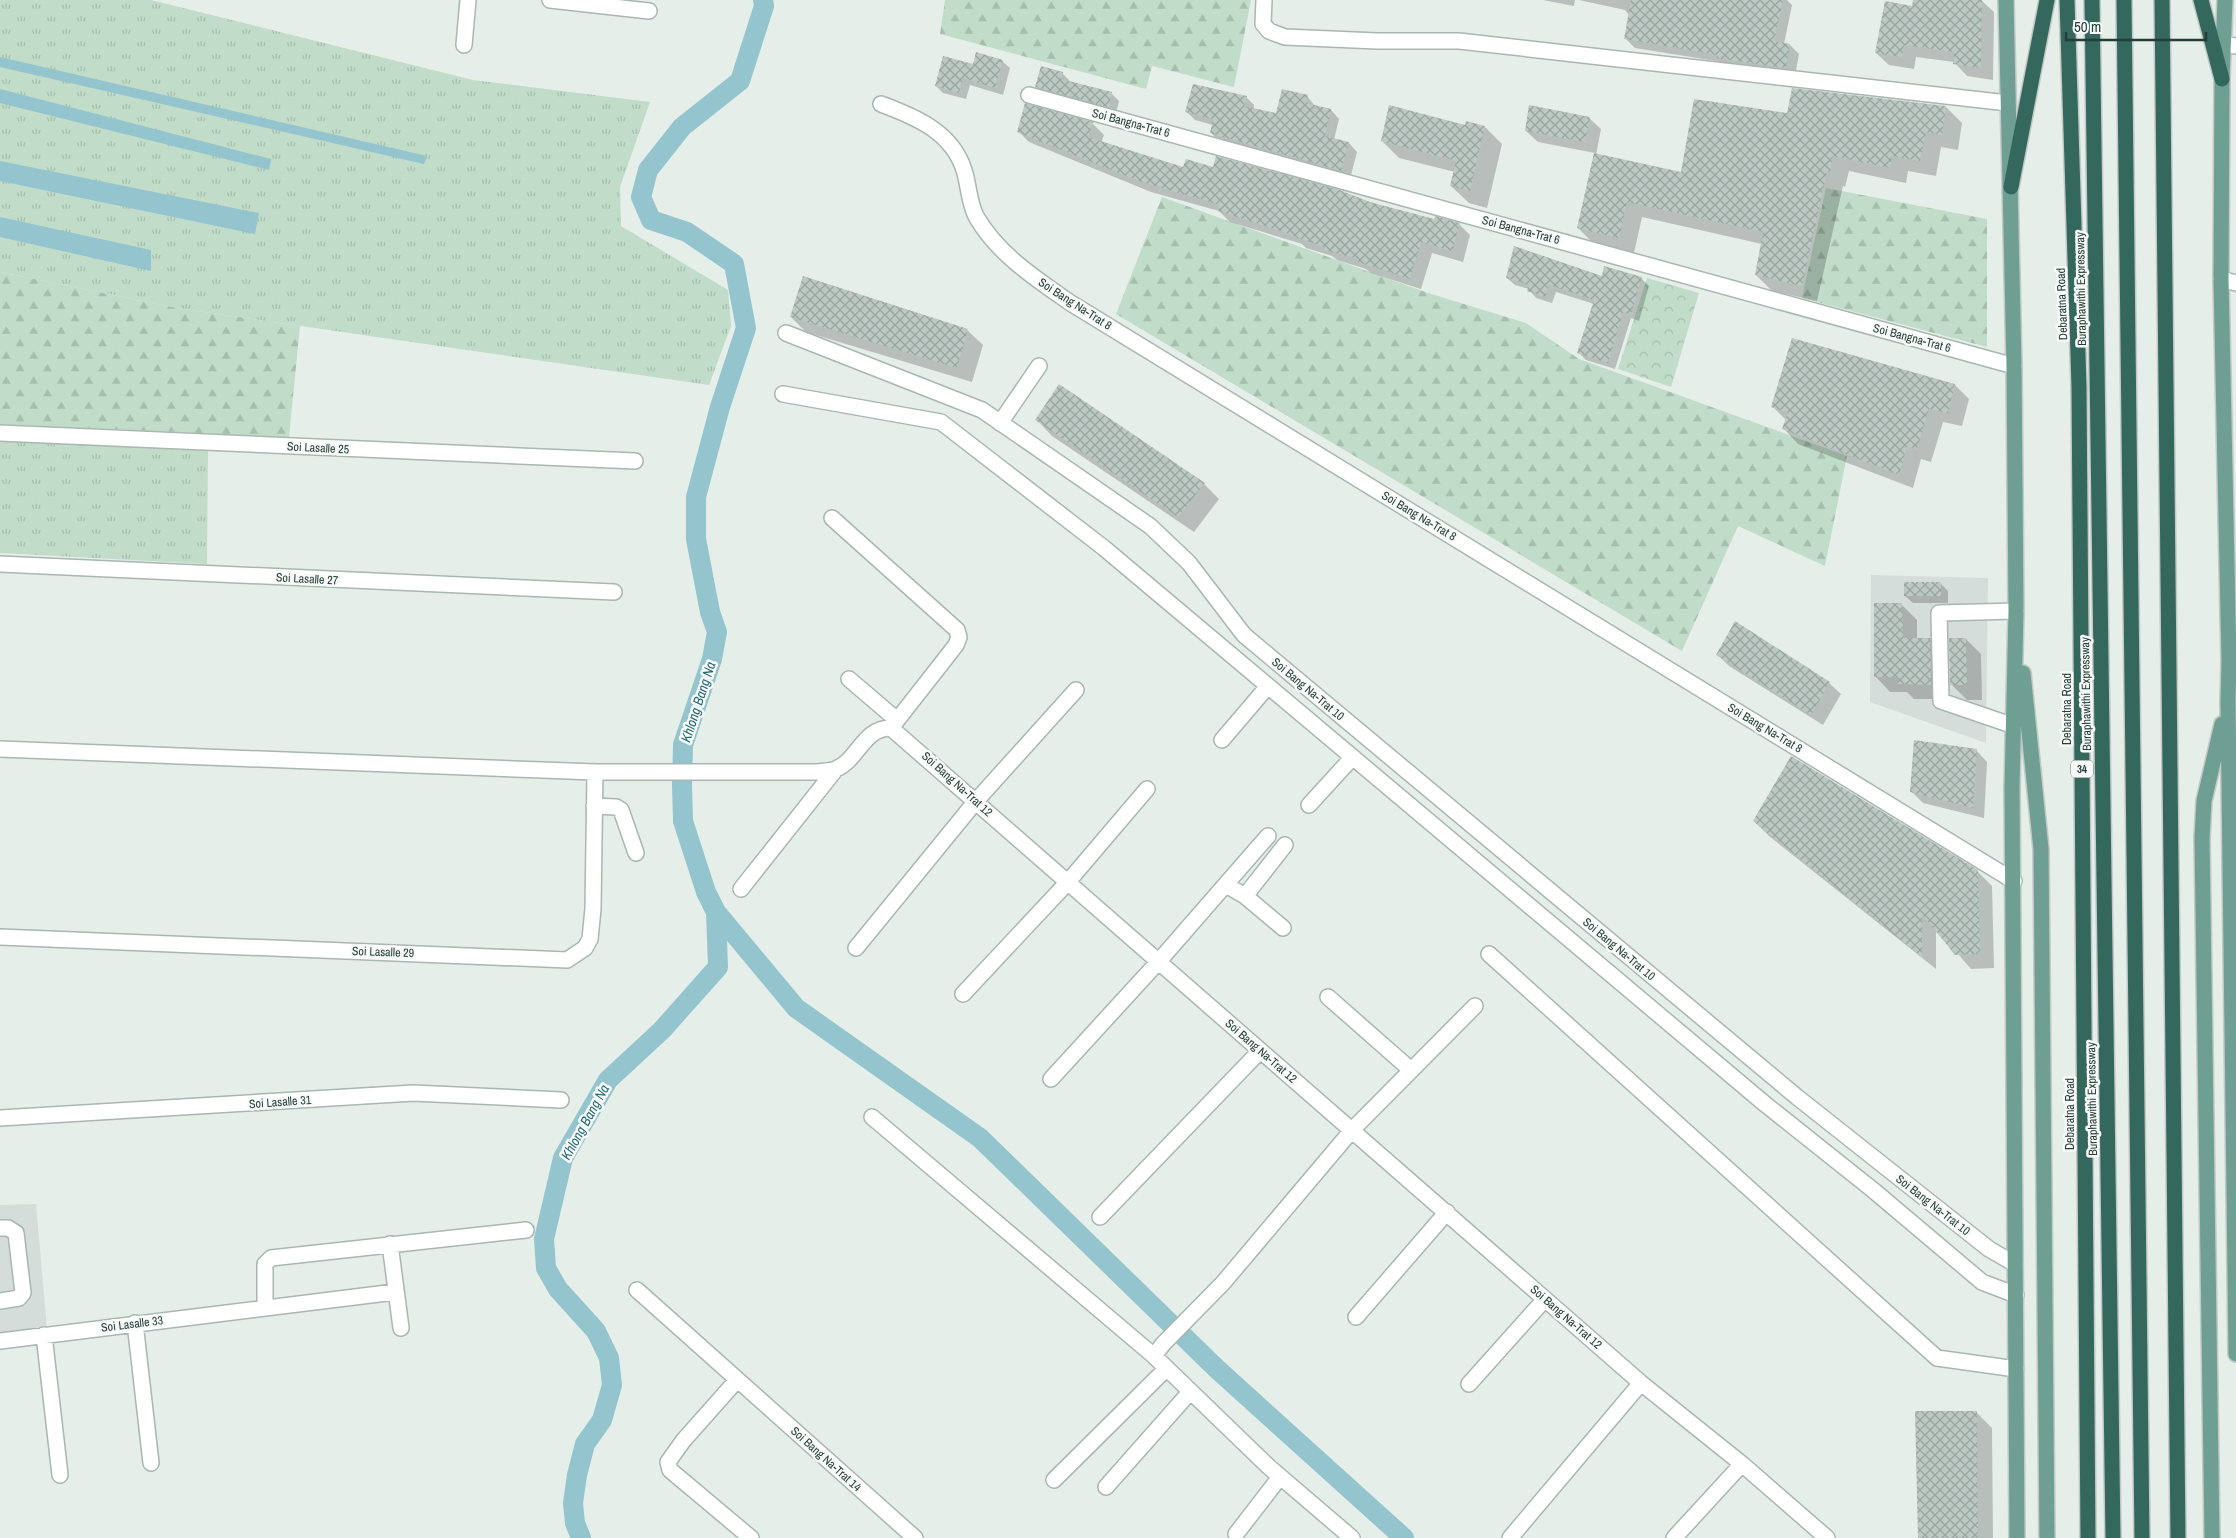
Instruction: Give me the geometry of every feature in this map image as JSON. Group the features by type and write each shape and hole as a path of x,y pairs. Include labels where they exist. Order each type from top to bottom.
{"highway":[{"path":"2010,187 2047,0"},
{"name":"Debaratna Road","path":"2067,0 2079,387 2088,1538"},
{"name":"Buraphawithi Expressway","path":"2092,0 2113,1538"},
{"path":"2124,0 2142,1538"},
{"path":"2162,0 2178,1538"},
{"path":"2201,0 2222,80"}],"main road":[{"path":"2006,0 2014,366 2016,615 2014,880 2017,1538"},
{"path":"2212,1538 2202,879 2204,800 2228,701 2233,665 2229,281 2222,80 2229,45 2229,8"},
{"path":"2016,615 2036,786 2042,896 2047,1538"},
{"path":"2228,701 2234,1045 2236,1354"}],"street":[{"path":"464,45 468,0"},
{"path":"550,0 649,11"},
{"path":"1264,0 1263,24 1269,31 1285,36 1377,41 1459,41 2008,103"},
{"name":"Soi Bangna-Trat 6","path":"1029,95 2014,366"},
{"name":"Soi Bang Na-Trat 8","path":"881,104 923,122 944,138 956,152 964,170 975,216 988,235 1026,271 1069,302 2014,880"},
{"name":"Soi Bang Na-Trat 10","path":"786,333 934,389 982,410 1150,526 1189,563 1244,635 1797,1097 1989,1249 2016,1264"},
{"path":"1000,423 1039,366"},
{"path":"783,394 942,422 1104,548 1758,1098 1982,1282 2016,1296"},
{"name":"Soi Lasalle 25","path":"0,433 635,461"},
{"path":"741,890 836,769 847,761 865,739 875,731 894,724 956,645 959,637 957,630 832,518"},
{"name":"Soi Lasalle 27","path":"0,564 614,592"},
{"path":"2014,726 1941,701 1939,613 2016,615"},
{"name":"Soi Bang Na-Trat 12","path":"849,679 976,801 1067,883 1159,961 1641,1383 1742,1464 1827,1538"},
{"path":"1222,740 1268,686"},
{"path":"856,948 976,801 1076,690"},
{"path":"0,749 595,772 723,770 817,772 836,769"},
{"path":"1310,805 1352,758"},
{"name":"Soi Lasalle 29","path":"0,937 567,960 585,948 590,939 593,909 595,772"},
{"path":"963,994 1067,883 1147,789"},
{"path":"594,806 616,806 621,810 636,853"},
{"path":"1051,1079 1159,961 1268,836"},
{"path":"1244,896 1286,845"},
{"path":"1226,885 1244,896 1283,928"},
{"path":"1489,954 1937,1358 2016,1369"},
{"path":"1328,997 1411,1070"},
{"path":"1158,1350 1222,1283 1353,1130 1474,1006"},
{"path":"1100,1217 1260,1051"},
{"name":"Soi Lasalle 31","path":"0,1118 413,1093 561,1100"},
{"path":"872,1117 1158,1350 1166,1369 1280,1477 1352,1538"},
{"path":"1356,1317 1447,1212"},
{"path":"0,1228 8,1228 16,1233 22,1293 18,1298 0,1302"},
{"path":"265,1307 266,1264 270,1258 526,1230"},
{"path":"390,1244 401,1328"},
{"name":"Soi Bang Na-Trat 14","path":"637,1290 915,1538"},
{"name":"Soi Lasalle 33","path":"0,1341 396,1292"},
{"path":"1469,1384 1545,1300"},
{"path":"135,1323 151,1463"},
{"path":"44,1335 60,1475"},
{"path":"1054,1480 1166,1369"},
{"path":"737,1380 683,1441 668,1462 670,1470 751,1538"},
{"path":"1510,1538 1641,1383"},
{"path":"1106,1487 1190,1392"},
{"path":"1683,1535 1742,1464"},
{"path":"1236,1534 1280,1477"}],"shaded area":[{"path":"1871,575 1988,578 1986,743 1870,702"},
{"path":"36,1204 47,1329 0,1334 0,1205"}],"green space":[{"path":"0,0 151,0 473,80 650,102 620,187 621,226 728,290 731,326 709,385 177,308 0,272"},
{"path":"945,0 1251,0 1234,87 1152,66 1146,89 940,34"},
{"path":"1826,188 1987,219 1987,347 1802,298"},
{"path":"1162,197 1428,293 1526,323 1579,359 1847,456 1825,566 1738,526 1682,651 1116,314"},
{"path":"0,272 177,308 300,326 289,437 0,424"},
{"path":"1647,278 1699,293 1671,387 1618,369"},
{"path":"0,440 208,451 207,564 0,553"}],"water":[{"path":"0,57 427,156 424,164 0,67"},
{"path":"0,89 271,159 269,170 0,103"},
{"path":"0,161 259,213 255,234 0,181"},
{"path":"0,217 151,250 151,271 0,237"}],"building":[{"path":"1631,0 1783,0 1774,41 1790,44 1786,68 1716,58 1717,55 1624,39"},
{"path":"1913,0 1982,0 1981,68 1953,64 1954,52 1904,45 1902,57 1875,53 1885,1 1912,6"},
{"path":"976,52 1003,60 995,88 963,78 959,93 935,86 943,56 973,64"},
{"path":"1041,66 1063,72 1061,79 1112,92 1109,107 1035,87"},
{"path":"1193,84 1247,96 1244,106 1276,113 1282,89 1308,95 1306,103 1331,109 1325,136 1349,142 1341,171 1210,133 1213,119 1185,112"},
{"path":"1792,88 1946,106 1942,135 1926,132 1920,161 1892,156 1890,168 1833,156 1830,172 1827,171 1802,286 1755,275 1763,232 1627,202 1619,238 1577,228 1594,153 1681,172 1694,99 1787,113"},
{"path":"1025,103 1093,122 1088,137 1183,167 1186,159 1213,167 1216,156 1337,189 1370,202 1434,219 1435,216 1460,223 1452,251 1421,242 1410,279 1358,262 1359,259 1324,250 1325,247 1294,237 1294,235 1218,211 1220,205 1139,181 1017,132"},
{"path":"1389,105 1465,125 1466,121 1485,126 1470,191 1450,186 1456,161 1381,141"},
{"path":"1529,105 1590,117 1585,142 1525,131"},
{"path":"1514,246 1602,276 1604,266 1642,277 1631,314 1623,312 1608,363 1577,353 1594,300 1549,285 1545,297 1527,291 1529,285 1506,278"},
{"path":"803,276 968,329 957,368 790,317"},
{"path":"1792,338 1955,384 1948,413 1929,409 1917,449 1907,446 1899,475 1782,429 1788,412 1771,407"},
{"path":"1059,384 1205,483 1178,517 1035,420"},
{"path":"1904,582 1941,582 1941,596 1904,596"},
{"path":"1874,603 1902,603 1903,638 1930,638 1931,685 1898,684 1898,677 1874,677"},
{"path":"1735,621 1830,682 1811,715 1716,655"},
{"path":"1949,638 1966,638 1967,685 1950,685"},
{"path":"1914,740 1977,749 1973,808 1910,792"},
{"path":"1791,756 1978,870 1980,954 1955,955 1922,914 1922,957 1753,821"},
{"path":"1915,1411 1977,1411 1978,1538 1918,1538"}],"waterway":[{"name":"Khlong Bang Na","path":"581,1538 575,1523 573,1503 577,1475 585,1444 602,1420 612,1385 609,1358 596,1331 558,1289 546,1268 544,1239 563,1158 608,1080 662,1030 718,967 716,912 706,892 683,821 683,745 712,659 717,632 710,612 696,539 696,497 720,407 746,328 734,264 687,232 651,220 641,197 648,170 682,127 740,81 764,6 763,0"},
{"path":"716,912 796,1008 980,1138 1217,1369 1404,1538"}]}
